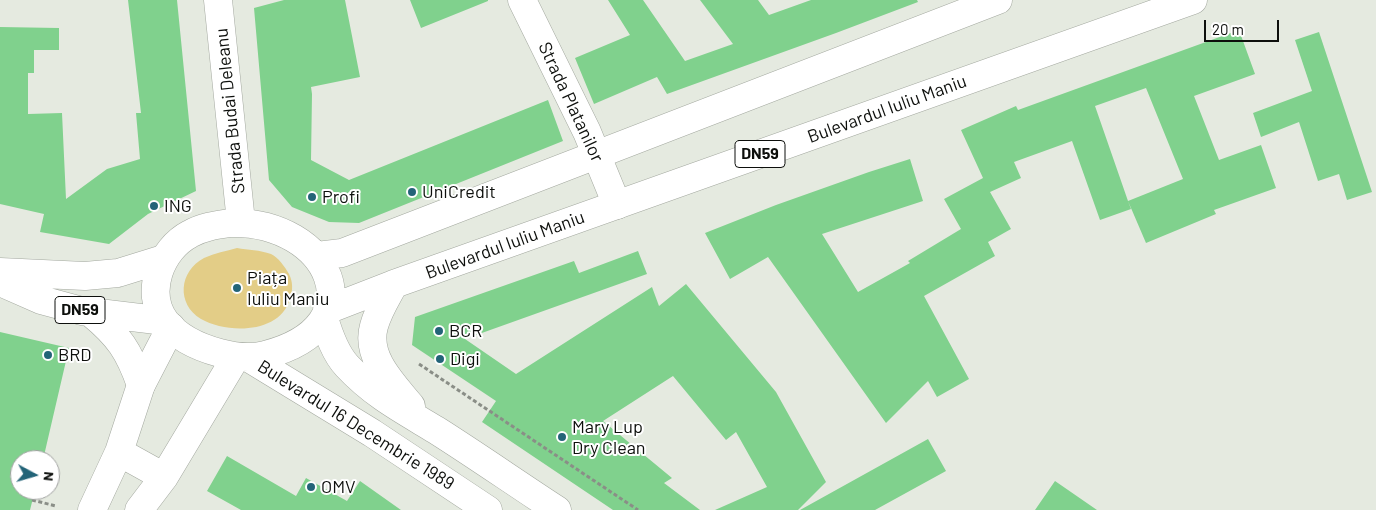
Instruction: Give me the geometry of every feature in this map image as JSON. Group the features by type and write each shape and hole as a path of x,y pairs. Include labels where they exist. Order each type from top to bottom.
{"main road":[{"name":"Strada Budai Deleanu","path":"218,0 241,222"},
{"name":"Strada Platanilor","path":"522,0 587,132 617,205"},
{"path":"317,256 342,253 998,0"},
{"name":"Bulevardul Iuliu Maniu","path":"326,314 394,284 1193,0"},
{"path":"92,510 119,452 141,385 168,324 158,304 157,276 164,259 173,247 188,234 205,228 241,222 253,223 281,231 302,243 317,256 328,276 330,287 326,314"},
{"name":"DN59","path":"0,272 85,276 118,273 164,259"},
{"name":"DN59","path":"0,282 41,300 91,313 168,324 196,344 209,350 243,357 276,352 301,341 316,330 326,314"},
{"path":"394,284 373,327 373,347 376,357 388,377 417,413 435,430"},
{"path":"91,313 110,329 123,344 141,385"},
{"name":"Bulevardul 16 Decembrie 1989","path":"326,314 336,351 346,365 371,389 392,405 435,430 557,510"},
{"path":"139,510 164,478 243,357"},
{"name":"Bulevardul 16 Decembrie 1989","path":"243,357 372,434 488,510"},
{"path":"119,452 164,478"}],"path":[{"path":"419,364 638,510"},
{"path":"32,500 56,506"}],"shaded area":[{"path":"237,248 271,254 281,262 290,277 292,292 284,311 276,319 264,325 252,328 238,328 212,324 193,313 184,297 185,279 189,271 196,264 208,256"}],"building":[{"path":"128,0 177,0 196,191 148,214 109,244 40,232 44,214 0,204 0,27 59,28 59,50 34,50 34,73 28,73 28,114 62,113 66,199 107,169 140,159 136,113 141,113"},
{"path":"284,0 345,0 360,77 311,87 311,160 349,180 548,100 563,141 359,223 329,222 292,207 269,180 254,8"},
{"path":"410,0 488,0 488,1 421,28"},
{"path":"608,0 643,0 685,61 733,44 700,0 758,0 769,15 811,0 917,0 918,2 667,94 657,77 594,104 575,58 630,35"},
{"path":"1239,30 1255,74 1194,96 1219,160 1261,145 1276,188 1214,210 1216,214 1146,243 1128,201 1131,209 1100,220 1072,141 1014,162 1021,178 990,192 1011,229 988,242 995,256 924,296 969,379 937,397 928,381 886,423 768,257 730,279 705,233 776,205 910,159 923,201 822,234 858,292 910,263 908,261 961,229 944,199 983,178 961,130 1016,106 1018,110","holes":["1146,88 1183,179 1128,201 1095,106"]},
{"path":"1319,32 1372,192 1347,200 1339,174 1318,181 1299,122 1261,137 1253,113 1312,91 1295,40"},
{"path":"638,251 647,274 465,339 516,374 652,287 659,306 686,284 776,392 826,482 798,510 715,510 767,487 736,432 726,440 673,376 603,421 672,478 664,483 700,510 613,510 482,422 496,401 412,345 415,317 574,261 579,273"},
{"path":"0,332 69,348 45,450 10,450 10,500 32,500 30,510 0,510"},
{"path":"928,439 946,471 875,510 800,510"},
{"path":"227,456 296,496 306,478 347,501 360,481 401,510 241,510 207,491"},
{"path":"1055,481 1097,510 1035,510"}],"place":[{"name":"UniCredit","path":"412,192"},
{"name":"Profi","path":"312,197"},
{"name":"ING","path":"154,206"},
{"name":"Piața Iuliu Maniu","path":"237,288"},
{"name":"BCR","path":"439,331"},
{"name":"BRD","path":"48,355"},
{"name":"Digi","path":"440,359"},
{"name":"Mary Lup Dry Clean","path":"562,437"},
{"name":"OMV","path":"311,487"}]}
